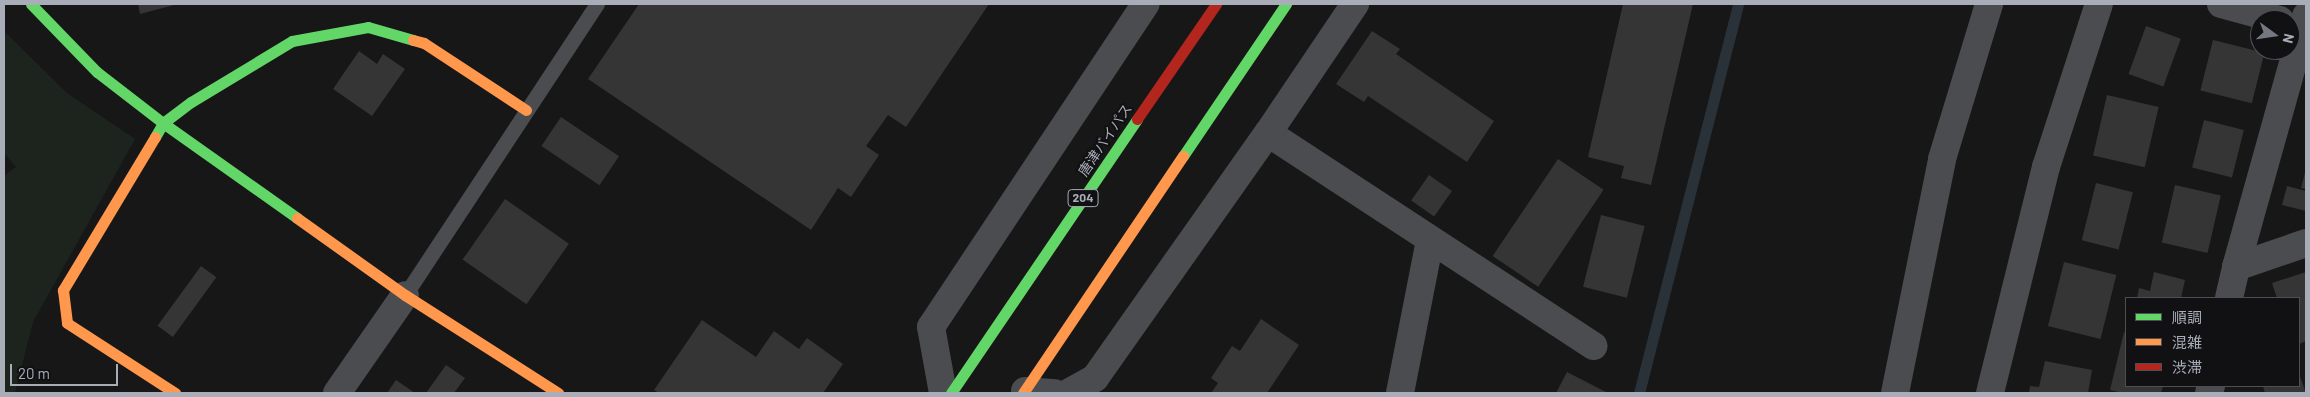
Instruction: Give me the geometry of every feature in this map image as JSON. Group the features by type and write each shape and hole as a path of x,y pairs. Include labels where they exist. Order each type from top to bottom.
{"main road":[{"path":"32,4 97,72 163,123 405,295 558,393"},
{"name":"唐津バイパス","path":"951,393 1216,4"},
{"path":"1024,392 1286,4"},
{"path":"160,389 67,323 63,290 163,123 191,102 292,41 368,27 424,43 526,110"}],"street":[{"path":"943,393 931,327 1146,4"},
{"path":"1068,393 1095,378 1268,133 1355,4"},
{"path":"1895,393 1942,158 1989,4"},
{"path":"1990,393 2046,167 2099,4"},
{"path":"2221,4 2250,11"},
{"path":"2229,297 2288,60"},
{"path":"1268,133 1592,346"},
{"path":"1400,393 1430,240"},
{"path":"2236,267 2306,243"},
{"path":"336,393 405,295"},
{"path":"1024,392 1054,393"}],"lane":[{"path":"405,295 597,4"}],"shaded area":[{"path":"4,31 67,93 135,139 33,322 15,393 4,393 4,176 16,167 4,153"}],"building":[{"path":"138,4 178,4 140,14"},
{"path":"639,4 989,4 906,127 888,115 866,146 879,155 851,197 838,188 811,230 588,79"},
{"path":"1623,4 1693,4 1651,185 1621,178 1624,166 1588,157"},
{"path":"2146,26 2181,39 2163,87 2129,74"},
{"path":"1372,31 1400,49 1396,54 1494,121 1467,162 1368,96 1364,102 1336,84"},
{"path":"2213,40 2250,49 2250,60 2263,60 2252,103 2200,90"},
{"path":"359,51 377,64 383,54 405,69 372,116 333,89"},
{"path":"2107,95 2159,107 2145,167 2093,155"},
{"path":"561,117 619,156 599,185 541,146"},
{"path":"2204,120 2244,130 2232,177 2192,168"},
{"path":"1558,159 1604,190 1538,287 1493,256"},
{"path":"2306,169 2306,189 2301,188"},
{"path":"1429,175 1452,191 1434,216 1411,200"},
{"path":"2096,183 2133,192 2119,249 2082,240"},
{"path":"2175,185 2221,196 2208,253 2162,242"},
{"path":"2287,186 2306,191 2306,211 2282,205"},
{"path":"505,199 569,244 526,304 463,260"},
{"path":"1601,215 1645,226 1627,298 1583,287"},
{"path":"2064,262 2116,275 2100,339 2048,326"},
{"path":"201,266 216,277 173,337 158,326"},
{"path":"2154,272 2185,280 2181,297 2137,297 2139,288 2150,291"},
{"path":"2306,272 2306,341 2300,344 2300,297 2277,297 2272,283"},
{"path":"1261,319 1299,345 1267,393 1211,393 1218,383 1211,378 1232,346 1240,351"},
{"path":"702,320 756,357 774,331 799,349 807,338 843,364 823,393 659,393 654,390"},
{"path":"2124,332 2125,387 2163,387 2161,393 2123,393 2110,390"},
{"path":"2045,361 2092,370 2088,393 2029,393 2030,386 2039,387"},
{"path":"446,365 465,378 454,393 426,393"},
{"path":"1567,372 1608,393 1556,393"},
{"path":"2300,377 2306,393 2265,393 2263,387 2300,387"},
{"path":"396,380 415,393 387,393"}],"waterway":[{"path":"1639,393 1738,4"}],"traffic: fast":[{"path":"31,4 97,72 163,123 297,218"},
{"path":"1183,156 1286,4"},
{"path":"155,137 163,123 191,102 292,41 368,27 413,40"},
{"path":"951,393 1137,119"}],"traffic: slow":[{"path":"413,40 424,43 526,110"},
{"path":"155,137 63,290 67,323 175,393"},
{"path":"1023,393 1183,156"},
{"path":"297,218 405,295 558,393"}],"traffic: jam":[{"path":"1137,119 1216,4"}]}
